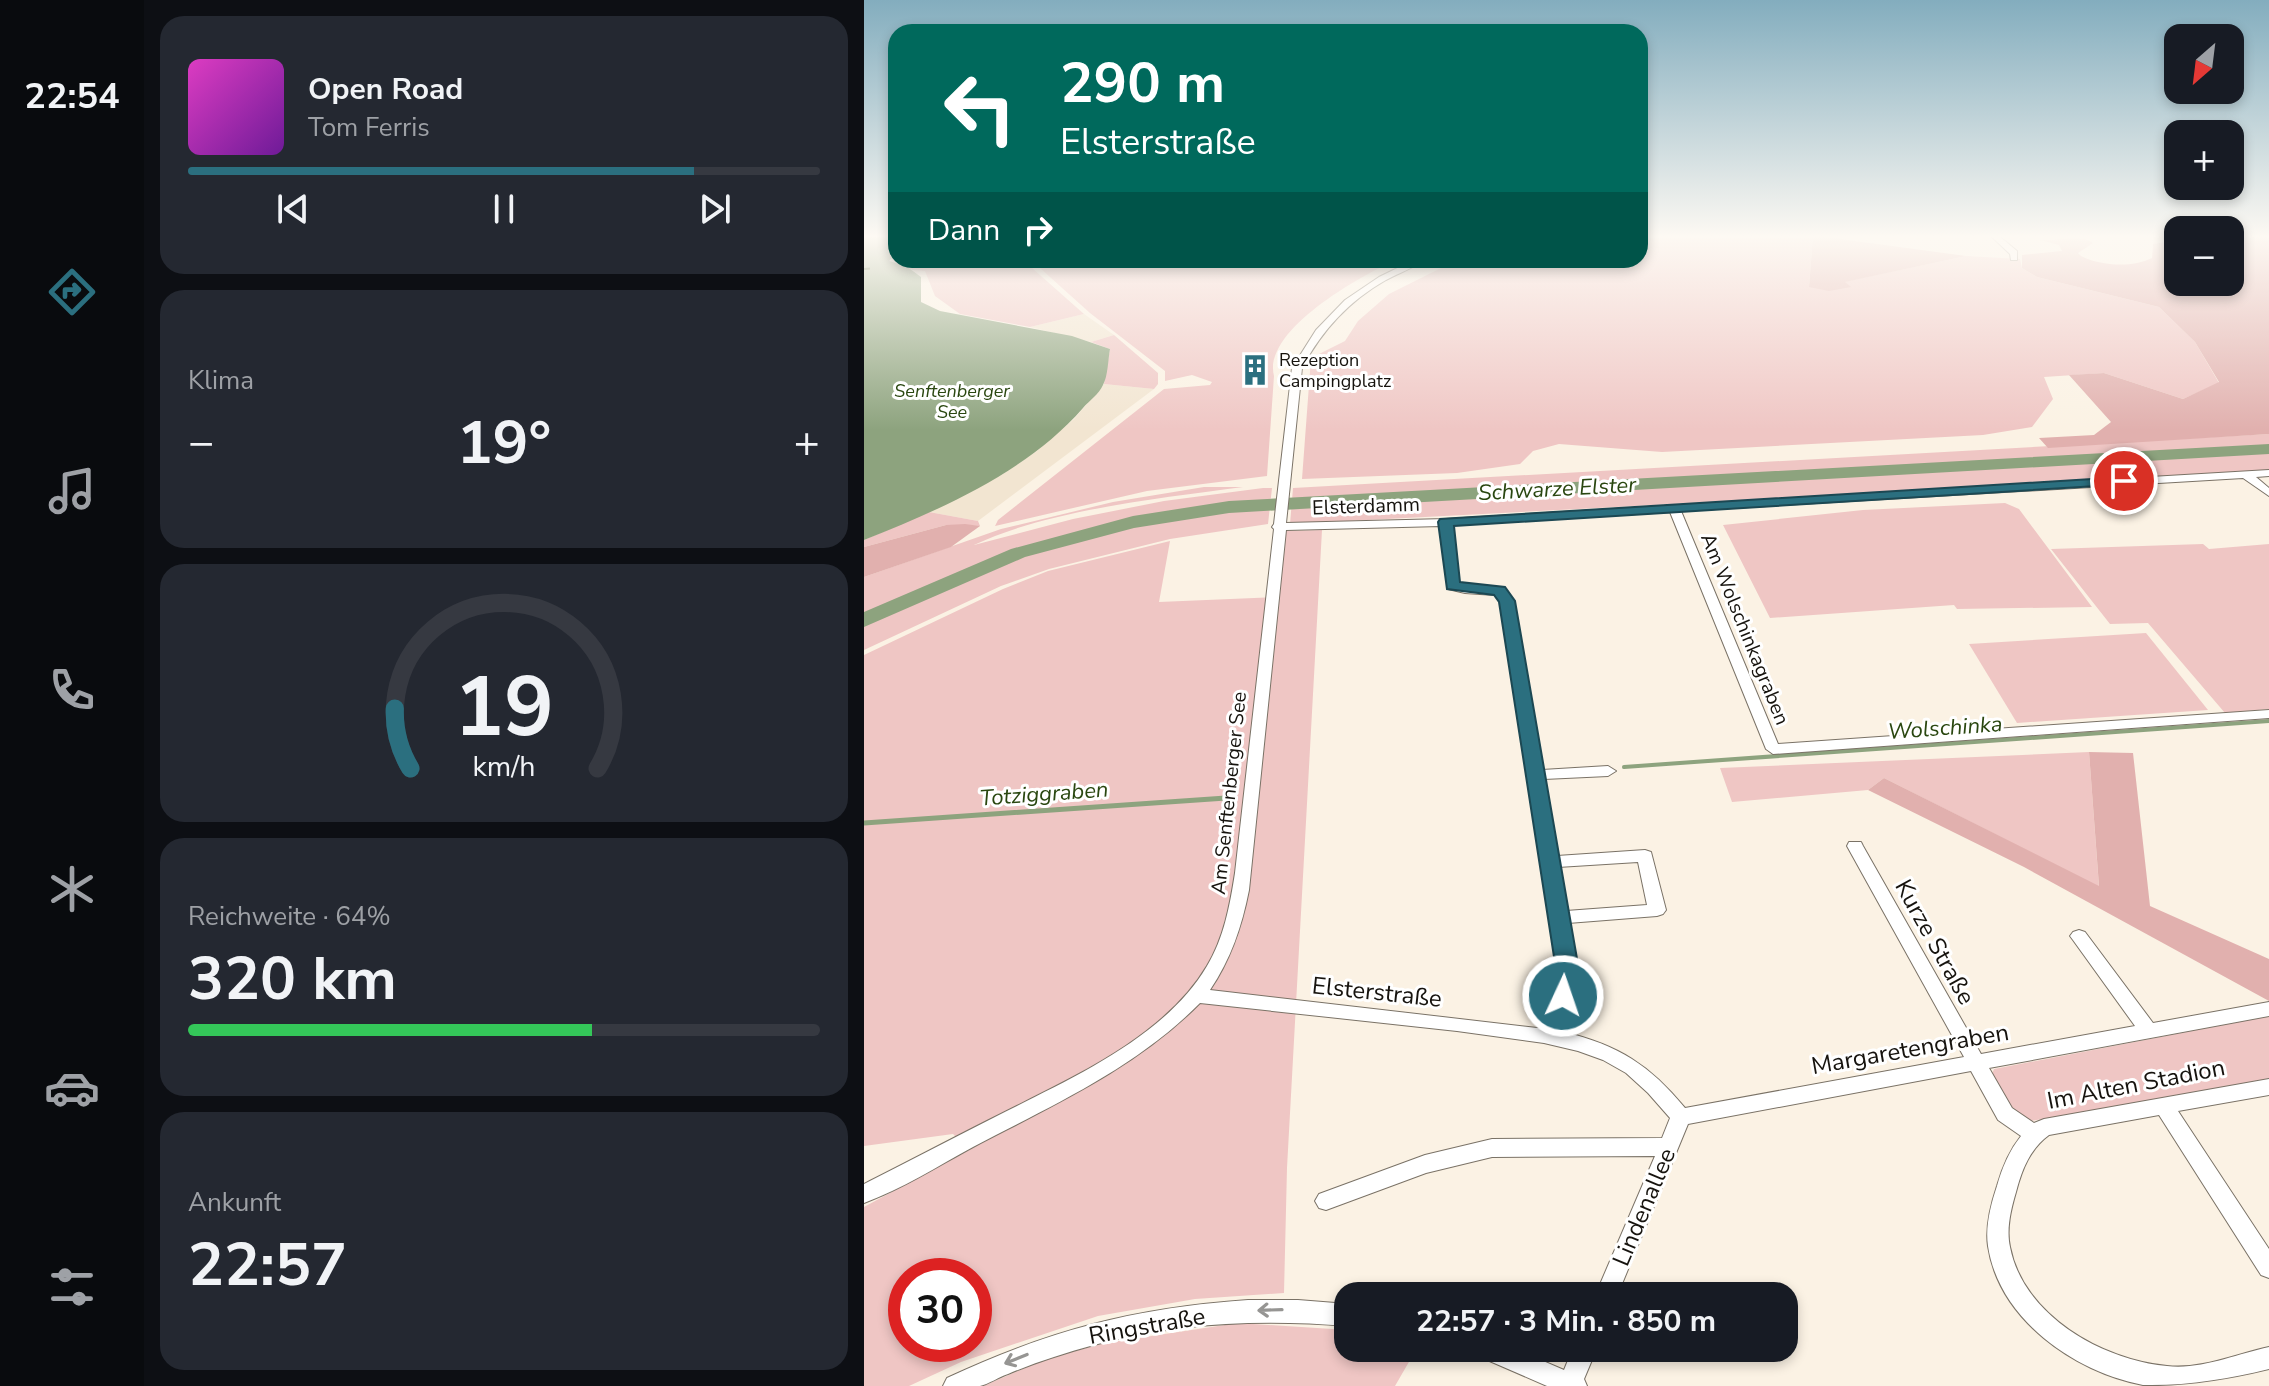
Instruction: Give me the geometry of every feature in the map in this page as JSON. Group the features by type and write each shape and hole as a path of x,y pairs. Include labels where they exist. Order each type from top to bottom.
{"street":[{"name":"Am Senftenberger See","path":"864,1194 1117,1061 1162,1028 1196,995 1224,952 1237,916 1297,368 1319,329 1348,301"},
{"name":"Elsterdamm","path":"1279,523 1446,522 2269,473"},
{"path":"2245,474 2269,493"},
{"name":"Am Wolschinkagraben","path":"1674,508 1773,749 2269,714"},
{"path":"1446,522 1452,586 1499,591 1507,601 1568,976 1553,1038"},
{"path":"1534,775 1608,771"},
{"name":"Kurze Straße","path":"1855,846 2005,1114 2033,1134"},
{"path":"1550,862 1645,856 1657,910 1559,918"},
{"path":"2079,936 2149,1031"},
{"name":"Elsterstraße","path":"1196,995 1247,1003 1445,1022 1584,1045 1623,1061 1655,1084 1681,1117"},
{"name":"Margaretengraben","path":"1681,1117 2269,1009"},
{"name":"Im Alten Stadion","path":"2269,1087 2044,1127 2033,1134 2012,1169 2000,1210 1999,1247 2015,1285 2038,1320 2076,1349 2119,1368 2170,1379 2269,1358"},
{"path":"2163,1105 2269,1268"},
{"name":"Lindenallee","path":"1612,1282 1681,1117"},
{"path":"1326,1201 1425,1164 1492,1148 1670,1147"},
{"name":"Ringstraße","path":"955,1386 1043,1349 1134,1326 1245,1311 1334,1314"},
{"path":"1518,1362 1571,1385 1580,1362"}],"shaded area":[{"path":"942,301 1069,301 1084,314 1030,327 960,314"},
{"path":"1076,301 1325,301 1298,323 1274,358 1267,476 1147,491 995,526 998,520 1164,389 1210,385 1212,382 1192,375 1165,381 1165,371"},
{"path":"1381,301 2133,301 2159,307 2195,342 2219,383 2183,399 2104,373 2044,377 2053,399 2032,427 1983,435 1662,452 1559,444 1533,451 1520,464 1457,473 1302,479 1311,358 1345,341 1358,321"},
{"path":"2133,301 2269,301 2269,434 2048,448 2039,438 2094,435 2111,422 2069,375 2104,373 2183,399 2219,382 2195,342 2159,307"},
{"path":"1084,314 1114,335 1091,342 1030,327"},
{"path":"1114,335 1158,373 1158,384 1154,389 1104,384 1110,349 1091,342"},
{"path":"1104,384 1154,389 978,521 929,512 1003,474 1037,451 1074,419"},
{"path":"2269,434 2269,473 1290,524 1293,488"},
{"path":"1204,487 1243,487 1070,514 1003,533 974,545 1073,519 1164,501 1263,488 1272,488 1268,524 1170,539 1049,569 1001,586 864,650 864,577 1001,529 1113,502"},
{"path":"2005,503 2019,509 2092,607 1957,609 1954,605 1770,618 1723,525 1863,510"},
{"path":"929,512 978,521 980,526 946,525 864,547 864,540"},
{"path":"946,525 980,526 951,547 864,577 864,547"},
{"path":"1322,530 1287,1168 1284,1293 1195,1299 1098,1316 992,1352 992,1258 888,1258 888,1362 961,1362 909,1386 864,1386 864,1207 969,1150 953,1134 864,1146 864,655 1048,571 1170,541 1159,602 1279,597 1284,531"},
{"path":"2203,544 2209,549 2269,544 2269,709 2225,713 2148,623 2110,624 2051,549"},
{"path":"2146,633 2208,710 2017,723 1969,644"},
{"path":"2089,752 2099,887 1884,778 1868,790 1732,802 1720,768"},
{"path":"2089,752 2133,753 2150,906 2269,959 2269,1001 2024,867 1868,790 1884,778 2099,886"},
{"path":"2269,1016 2269,1083 2031,1121 2013,1109 1992,1074 1994,1069"},
{"path":"1238,1323 1334,1329 1334,1362 1409,1362 1395,1386 983,1386 1046,1359 1105,1343"}],"water":[{"name":"Senftenberger See","path":"864,301 921,301 940,311 1072,336 1110,349 1106,377 1099,391 1061,431 1036,451 982,486 864,540"}],"waterway":[{"name":"Schwarze Elster","path":"864,620 1018,553 1133,522 1229,507 2269,449"},
{"name":"Wolschinka","path":"1624,767 2269,721"},
{"name":"Totziggraben","path":"864,823 1226,798"}],"place":[{"name":"Rezeption Campingplatz","path":"1255,370"}],"route":[{"path":"1563,996 1568,976 1507,601 1499,591 1452,586 1446,522 2124,481"}]}
